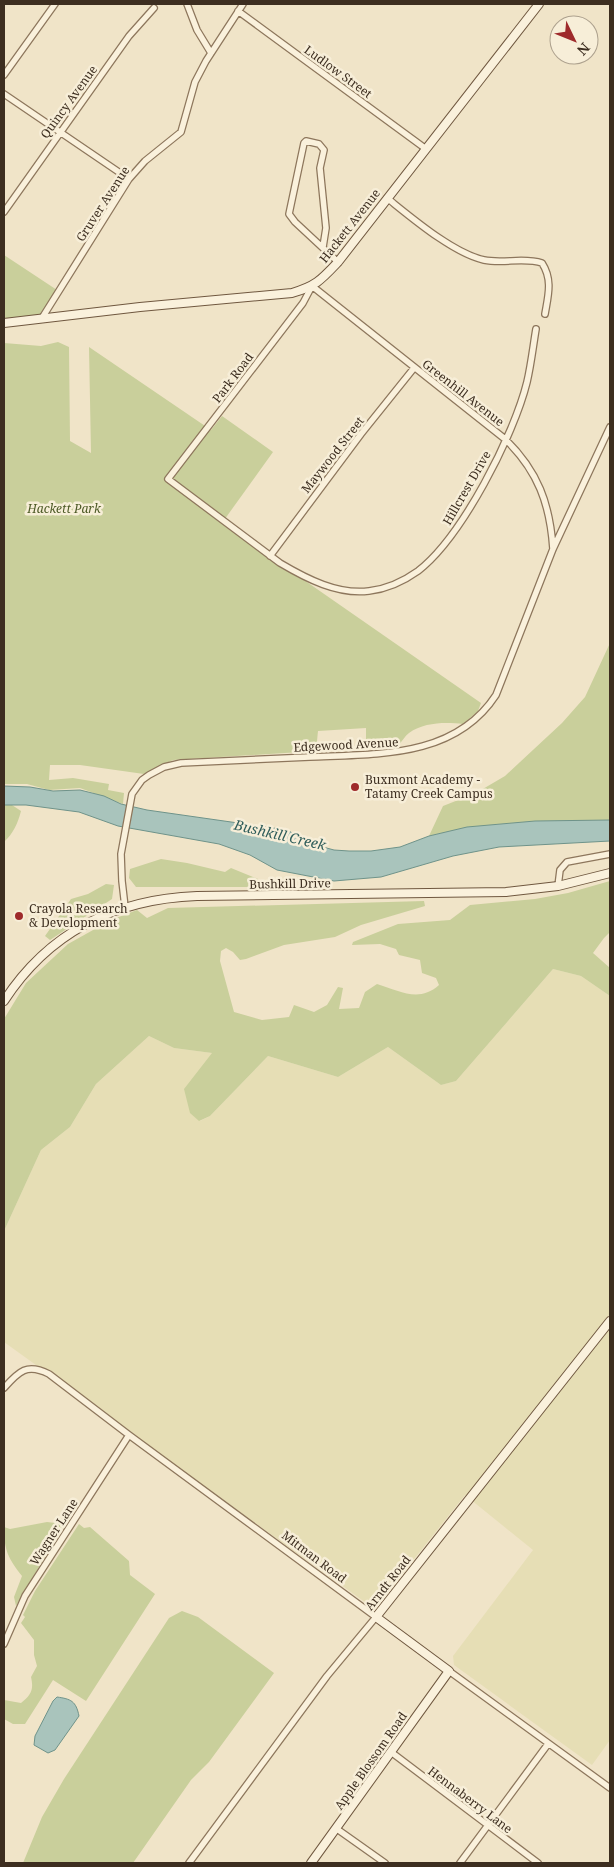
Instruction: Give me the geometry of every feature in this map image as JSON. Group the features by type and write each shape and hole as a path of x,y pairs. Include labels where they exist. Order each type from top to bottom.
{"main road":[{"name":"Hackett Avenue","path":"4,323 292,293 312,286 321,280 338,262 539,4"},
{"name":"Bushkill Drive","path":"4,1001 27,970 51,948 87,924 125,907 157,900 184,897 492,893 558,886 610,873"},
{"name":"Arndt Road","path":"376,1616 610,1320"},
{"name":"Mitman Road","path":"376,1616 448,1671"},
{"name":"Apple Blossom Road","path":"311,1863 448,1671"}],"street":[{"path":"4,75 55,4"},
{"path":"187,4 197,30 211,53"},
{"name":"Gruver Avenue","path":"42,318 130,179 145,161 181,132 195,82 242,4"},
{"name":"Quincy Avenue","path":"4,212 129,36 154,8"},
{"name":"Ludlow Street","path":"238,11 426,149"},
{"path":"4,94 130,179"},
{"path":"322,247 326,228 320,168 324,150 320,144 306,141 289,214 295,222 338,262"},
{"path":"387,198 426,229 472,256 499,262 534,260 542,263 547,270 549,278 549,290 544,314"},
{"name":"Greenhill Avenue","path":"312,286 505,439 520,453 529,465 541,488 550,517 553,548"},
{"name":"Park Road","path":"168,479 303,303 312,286"},
{"name":"Hillcrest Drive","path":"168,479 270,556 297,573 326,586 349,591 369,591 397,584 418,571 436,555 466,514 505,439 527,383 536,330"},
{"name":"Maywood Street","path":"270,556 361,434 414,368"},
{"name":"Edgewood Avenue","path":"125,907 121,862 132,794 142,780 150,775 172,764 404,751 442,740 461,731 476,720 496,695 553,548 610,427"},
{"path":"558,886 560,870 567,862 610,854"},
{"name":"Mitman Road","path":"4,1388 15,1376 24,1371 38,1368 56,1379 129,1435 376,1616"},
{"name":"Wagner Lane","path":"4,1644 25,1596 129,1435"},
{"name":"Arndt Road","path":"189,1863 327,1676 376,1616"},
{"name":"Mitman Road","path":"448,1671 610,1788"},
{"path":"460,1863 548,1744"},
{"name":"Hennaberry Lane","path":"390,1752 538,1863"},
{"path":"337,1829 386,1863"}],"shaded area":[{"path":"553,969 581,976 610,996 610,1740 592,1765 454,1665 453,1656 533,1550 465,1495 380,1602 375,1605 369,1605 4,1342 4,1231 41,1150 70,1127 96,1084 149,1036 174,1048 212,1053 200,1121 210,1116 268,1056 338,1077 388,1047 441,1085 456,1081"}],"green space":[{"path":"4,255 57,290 42,318 4,323"},
{"name":"Hackett Park","path":"58,342 69,347 70,441 91,453 89,347 211,430 222,416 273,452 222,523 481,703 478,711 463,724 435,724 415,729 399,745 366,747 366,728 318,731 316,751 173,760 144,774 80,765 50,765 49,780 73,778 109,784 108,790 124,793 123,804 80,788 49,790 27,784 4,784 4,343 41,346"},
{"path":"610,643 610,820 474,827 429,836 443,806 476,793 505,776 562,723 585,697"},
{"path":"4,805 12,805 21,811 15,828 4,842"},
{"path":"161,859 225,872 231,868 258,879 259,887 136,887 129,878 130,869"},
{"path":"610,881 610,932 593,953 610,968 610,996 581,976 553,969 456,1081 441,1085 388,1047 338,1077 268,1056 210,1116 199,1121 190,1113 184,1089 212,1053 174,1048 149,1036 96,1084 70,1127 41,1150 4,1231 4,1019 26,983 68,944 111,920 137,910 147,918 168,908 424,901 425,906 361,925 335,937 284,945 246,959 240,960 233,952 226,948 221,951 220,961 234,1012 262,1020 289,1017 294,1005 314,1012 327,1005 338,987 343,988 339,1009 359,1008 365,992 377,984 409,994 424,993 439,985 436,978 422,973 420,960 399,955 396,949 380,944 352,945 353,942 398,924 450,920 470,905 535,899 568,893"},
{"path":"106,884 114,885 112,899 50,940 45,936 71,899 88,894"},
{"path":"47,1522 64,1524 16,1606 14,1597 22,1576 8,1553 4,1527 10,1529"},
{"path":"79,1524 84,1528 90,1527 129,1561 130,1575 155,1594 86,1701 53,1680 25,1724 13,1724 4,1719 4,1700 21,1703 27,1697 32,1689 31,1677 37,1666 34,1655 34,1640 21,1623 25,1617 23,1615 35,1591"},
{"path":"182,1611 198,1617 274,1673 209,1762 191,1780 133,1863 23,1863 42,1817 64,1779 169,1618"}],"water":[{"name":"Bushkill Creek","path":"4,786 30,787 53,791 80,790 104,796 121,804 147,810 287,830 312,844 334,850 371,851 400,847 429,836 467,827 535,821 610,820 610,841 499,847 453,856 381,877 334,881 277,870 250,855 219,844 118,826 79,812 26,805 4,805"},
{"path":"57,1697 72,1702 79,1716 55,1750 48,1753 34,1745 35,1736 53,1701"}],"place":[{"name":"Buxmont Academy - Tatamy Creek Campus","path":"355,787"},
{"name":"Crayola Research & Development","path":"19,916"}]}
